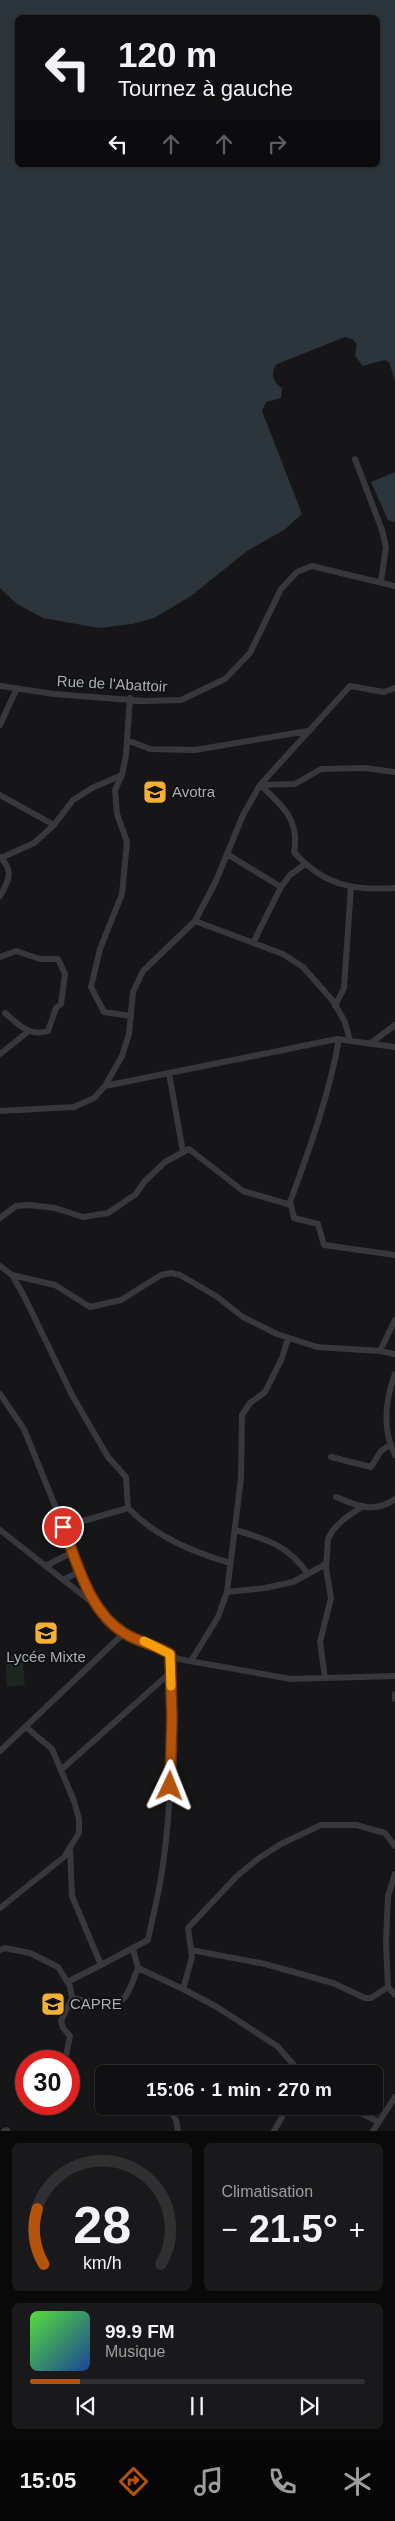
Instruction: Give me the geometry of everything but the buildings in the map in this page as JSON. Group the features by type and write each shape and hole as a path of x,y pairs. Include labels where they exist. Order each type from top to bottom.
{"street":[{"path":"355,459 382,530 386,547 381,581"},
{"name":"Rue de l'Abattoir","path":"0,686 54,694 182,700 225,679 250,653 281,589 297,572 312,566 381,581 395,586"},
{"path":"0,1112 74,1107 94,1098 105,1086 122,1056 129,1034 133,992 143,972 195,921 216,881 243,815 260,785 350,686 384,692 395,688"},
{"path":"0,725 17,688"},
{"path":"130,698 122,775 114,790 117,814 128,842 122,894 100,949 91,987 104,1012 131,1016"},
{"path":"127,740 150,749 195,750 308,731"},
{"path":"260,785 295,784 321,769 365,768 395,772"},
{"path":"0,896 8,882 10,872 7,864 0,858 34,843 54,825 73,800 92,788 122,775"},
{"path":"260,785 291,817 296,840 294,852 305,864 334,884 395,888"},
{"path":"0,795 54,825"},
{"path":"227,854 281,887"},
{"path":"253,943 281,887 290,875 305,864"},
{"path":"335,1006 344,988 351,886"},
{"path":"195,921 284,954 304,967 323,987 335,1006 344,1022 350,1041"},
{"path":"0,957 16,951 40,958 58,959 65,974 61,1004 56,1008 48,1031 38,1034 29,1032 23,1029 5,1012"},
{"path":"371,1043 395,1025"},
{"path":"0,1054 29,1032"},
{"path":"105,1086 340,1039 395,1047"},
{"path":"340,1039 330,1083 314,1136 289,1205 294,1218 318,1224 324,1245 395,1255"},
{"path":"169,1073 183,1152"},
{"path":"0,1218 16,1206 29,1205 55,1208 83,1217 108,1213 136,1194 144,1182 165,1162 189,1149 243,1191 289,1205"},
{"path":"0,1266 12,1275 72,1395 108,1457 126,1477 128,1508 139,1520 172,1541 230,1563"},
{"path":"12,1275 55,1284 90,1307 103,1306 121,1300 161,1275 180,1275 216,1296 243,1317 288,1338 317,1347 380,1351 395,1354"},
{"path":"380,1351 395,1320"},
{"path":"191,1661 218,1616 227,1592 242,1457 242,1415 250,1403 266,1392 282,1358 288,1338"},
{"path":"395,1374 391,1385 386,1423 390,1445 395,1455"},
{"path":"0,1394 24,1430 94,1604"},
{"path":"331,1458 371,1468 382,1451 390,1445"},
{"path":"336,1497 377,1509 386,1506 395,1499"},
{"path":"324,1678 320,1642 331,1598 326,1564 328,1539 332,1530 363,1506"},
{"path":"63,1527 128,1508"},
{"path":"0,1530 94,1604 124,1633 158,1646 178,1659 291,1679 395,1676"},
{"path":"235,1530 285,1549 297,1558 308,1574"},
{"path":"45,1566 73,1552"},
{"path":"227,1592 283,1585 326,1564"},
{"path":"63,1580 81,1571"},
{"path":"0,1751 124,1633"},
{"path":"67,1982 148,1940 163,1864 169,1804 170,1654"},
{"path":"61,1770 171,1672"},
{"path":"395,1694 395,1699"},
{"path":"0,1908 64,1857 79,1833 79,1819 52,1749 26,1727"},
{"path":"183,1988 192,1957 188,1928 237,1876 281,1844 322,1825 356,1825 385,1833 395,1846"},
{"path":"70,1847 72,1896 100,1965"},
{"path":"395,1874 388,1896 388,1987 395,1995"},
{"path":"0,1950 5,1948 30,1953 58,1968 67,1982 72,1998 61,2021 63,2028 70,2036 67,2050"},
{"path":"72,1998 90,2002 119,2002 126,1996 138,1968 133,1949"},
{"path":"191,1950 265,1964 333,1983 365,1998 371,1998 388,1987"},
{"path":"138,1968 183,1988 217,2007 277,2046 290,2065"},
{"path":"373,2131 394,2100"},
{"path":"173,2115 178,2131"},
{"path":"274,2131 282,2115"},
{"path":"365,2115 379,2122"}],"shaded area":[{"path":"0,0 395,0 395,380 389,362 384,360 363,366 355,356 357,344 352,339 345,337 277,364 273,374 276,383 282,388 281,398 266,402 262,411 302,514 284,530 247,551 191,596 154,618 132,624 99,628 43,618 17,604 0,588"},
{"path":"395,472 395,522 388,520 371,482"},
{"path":"22,1654 25,1685 7,1687 5,1655"}],"slow traffic":[{"path":"144,1641 158,1646 170,1654 171,1686"}],"place":[{"name":"Avotra","path":"155,792"},
{"name":"Lycée Mixte","path":"46,1633"},
{"name":"CAPRE","path":"53,2004"}],"route":[{"path":"63,1527 94,1604 124,1633 158,1646 170,1654 172,1718 170,1786"}]}
